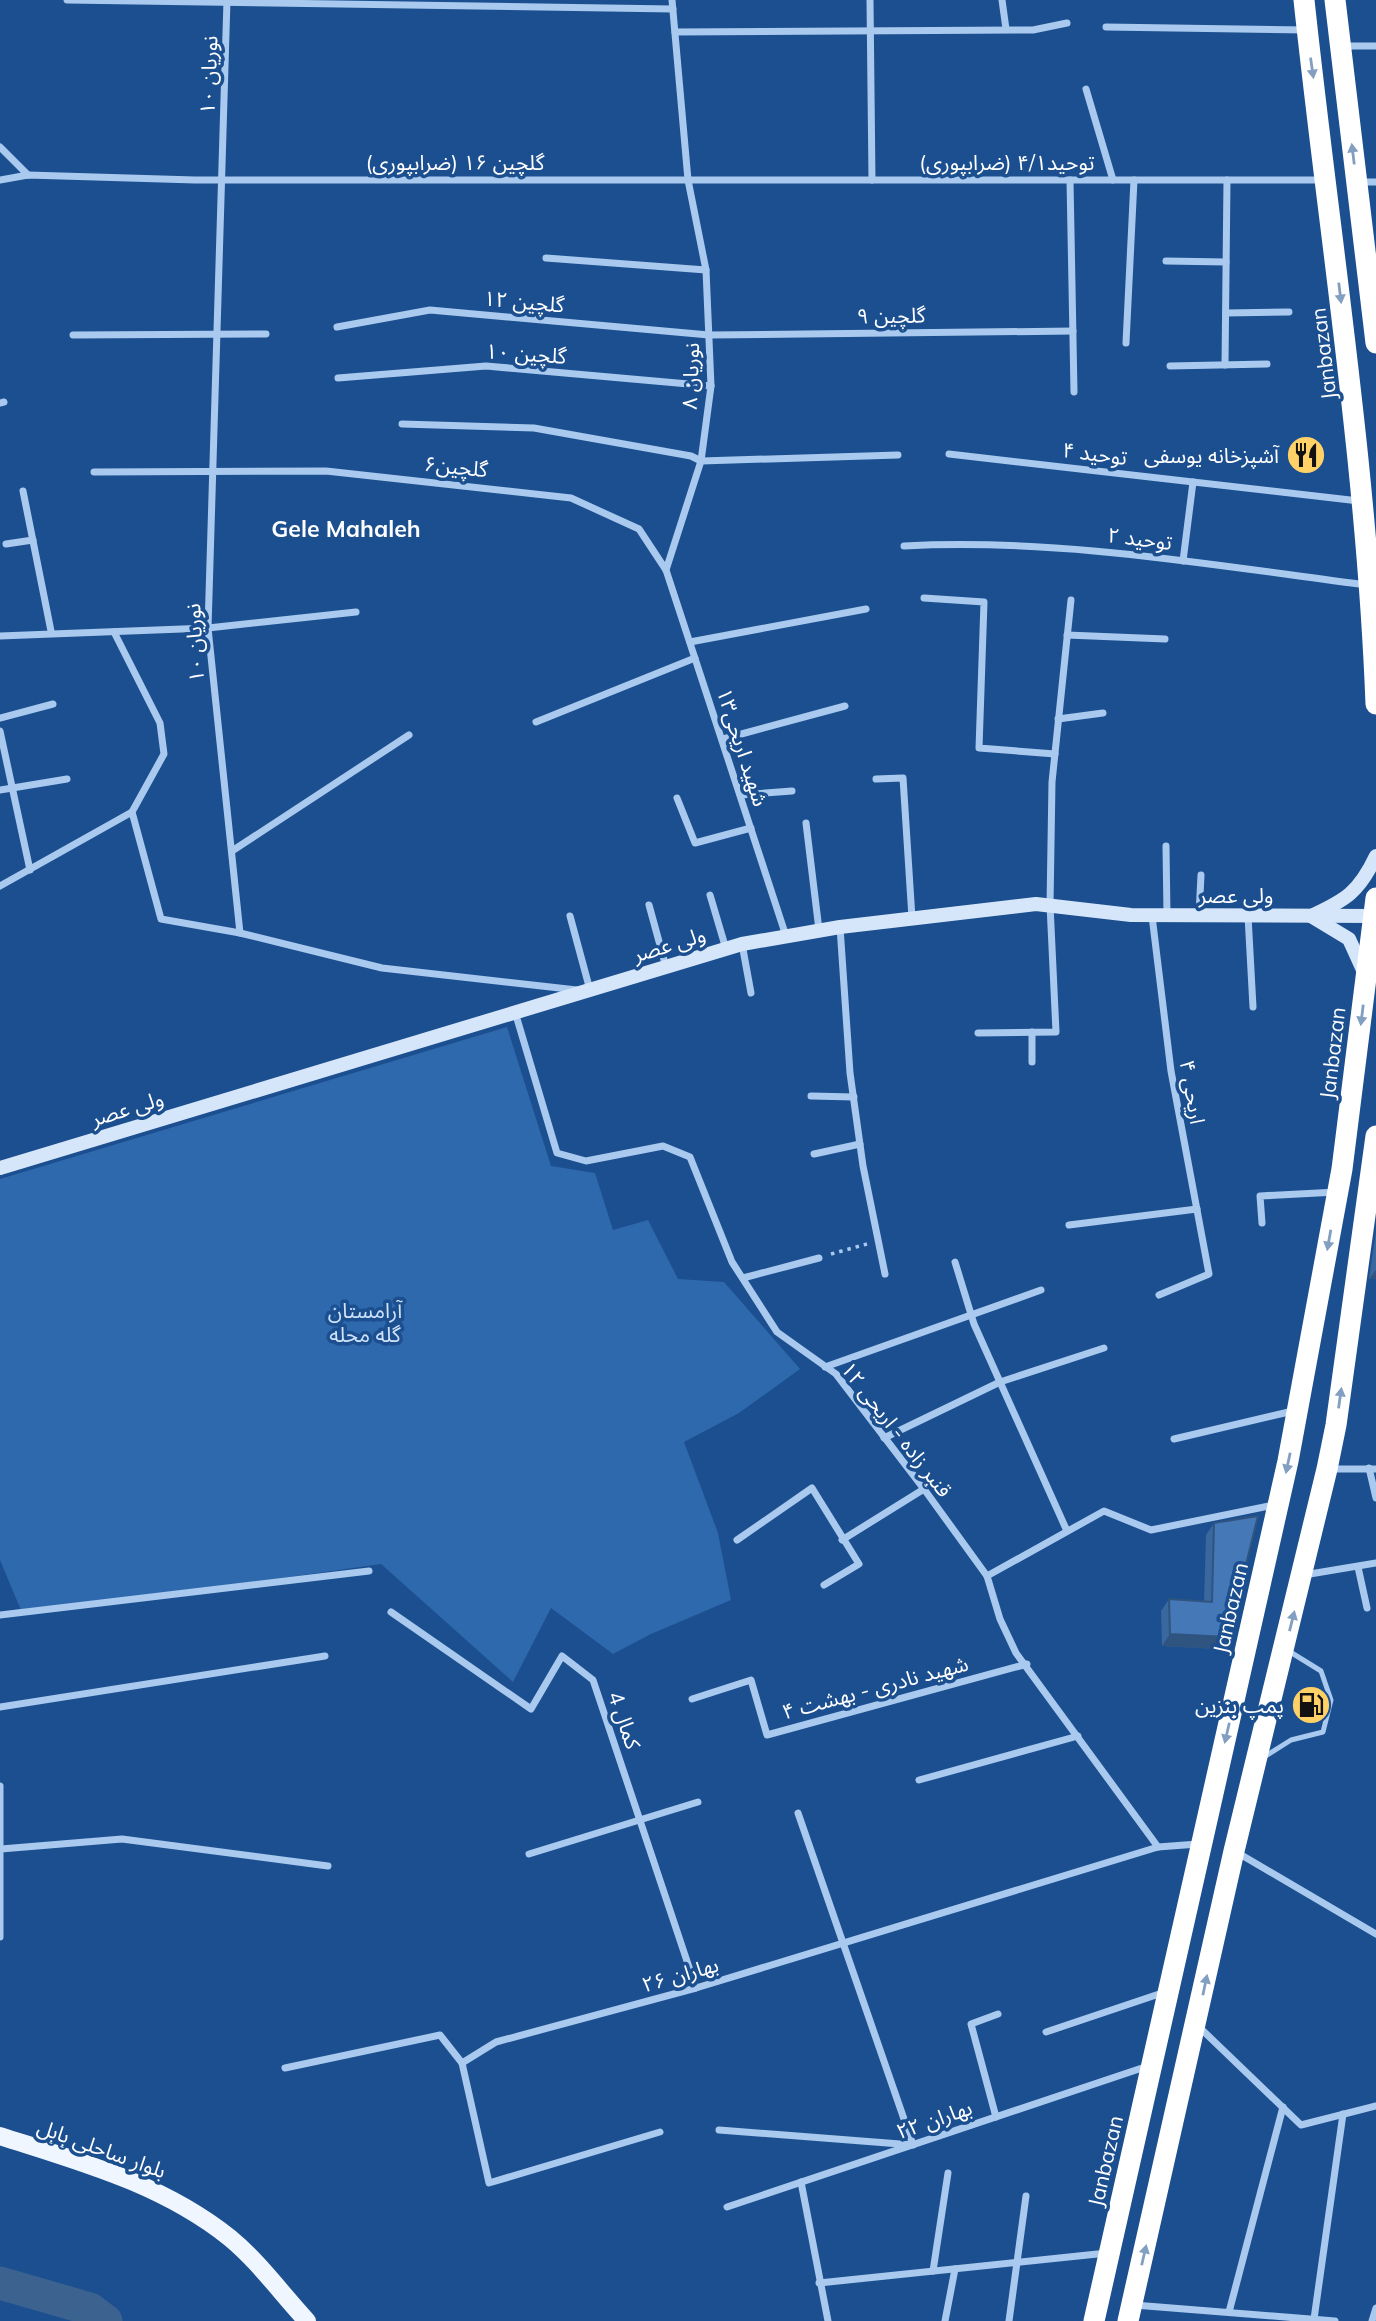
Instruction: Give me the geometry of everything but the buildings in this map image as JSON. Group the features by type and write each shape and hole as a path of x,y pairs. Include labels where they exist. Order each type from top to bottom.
{"highway":[{"name":"Janbazan","path":"1304,0 1363,501 1371,585 1376,704"},
{"path":"1335,0 1366,182 1376,344"},
{"name":"Janbazan","path":"1094,2321 1279,1504 1337,1192 1376,911"},
{"path":"1130,2313 1234,1851 1327,1469 1376,1136"}],"main road":[{"path":"1311,916 1353,893 1364,881 1376,856"},
{"name":"ولی عصر","path":"0,1168 742,944 840,927 1036,904 1160,915 1311,916 1376,911"},
{"path":"1311,916 1349,939 1357,950 1366,979"},
{"name":"بلوار ساحلی بابل","path":"0,2136 114,2172 183,2204 232,2240 307,2321"}],"street":[{"path":"67,0 673,9"},
{"name":"نوریان ۸","path":"666,570 701,461 711,386 706,270 688,180 672,0"},
{"path":"870,0 872,180"},
{"path":"1002,0 1006,29"},
{"name":"نوریان ۱۰","path":"227,2 208,628 240,933"},
{"path":"675,32 1033,30 1067,23"},
{"path":"1106,27 1307,30"},
{"path":"1341,47 1376,46"},
{"path":"1086,89 1113,180"},
{"path":"0,146 28,176"},
{"name":"گلچین ۱۶ (ضرابپوری)","path":"0,180 28,176 688,180"},
{"name":"توحید۴/۱ (ضرابپوری)","path":"688,180 1326,180"},
{"path":"1070,180 1074,392"},
{"path":"1126,343 1134,180"},
{"path":"1226,365 1227,180"},
{"path":"547,258 706,270"},
{"path":"1166,261 1226,262"},
{"name":"گلچین ۱۲","path":"337,327 430,310 709,335"},
{"path":"1226,313 1289,312"},
{"name":"گلچین ۹","path":"709,335 1073,331"},
{"path":"73,335 266,334"},
{"path":"1170,366 1267,363"},
{"name":"گلچین ۱۰","path":"338,378 485,366 711,386"},
{"path":"402,424 534,428 691,456 701,461 898,455"},
{"name":"توحید ۴","path":"949,454 1363,501"},
{"name":"گلچین۶","path":"94,472 326,471 570,498 639,529 666,570"},
{"path":"1183,561 1193,482"},
{"path":"23,491 51,631"},
{"path":"6,544 33,540"},
{"name":"توحید ۲","path":"904,546 972,542 1084,549 1371,585"},
{"name":"شهید اریحی۱۳","path":"666,570 786,936"},
{"path":"924,598 984,602 979,748 1055,754"},
{"path":"978,1033 1056,1032 1050,905 1055,754 1071,600"},
{"path":"690,642 866,609"},
{"path":"0,636 51,631 114,632 208,628 356,612"},
{"path":"0,886 132,812 164,754 160,723 114,632"},
{"path":"1067,635 1165,639"},
{"path":"536,722 695,657"},
{"path":"0,718 53,704"},
{"path":"723,739 845,706"},
{"path":"1059,719 1103,713"},
{"path":"0,731 30,870"},
{"path":"232,851 409,735"},
{"path":"876,779 903,778 912,918"},
{"path":"0,790 67,779"},
{"path":"741,795 792,791"},
{"path":"677,798 695,843 751,828"},
{"path":"132,812 161,919 240,933 382,968 588,990 570,916"},
{"path":"806,823 819,930"},
{"name":"اریحی ۴","path":"1159,1295 1209,1274 1171,1071 1160,915 1166,846"},
{"path":"1199,915 1201,875"},
{"path":"710,895 726,949"},
{"path":"649,905 666,967"},
{"path":"1248,916 1253,1007"},
{"path":"840,927 860,1144 885,1274"},
{"path":"742,944 751,993"},
{"name":"قنبر زاده - اریحی ۱۲","path":"515,1012 558,1153 586,1161 663,1146 690,1157 732,1262 777,1332 836,1374 924,1489 987,1576 1000,1619 1016,1653 1027,1664 1158,1847"},
{"path":"1032,1032 1032,1062"},
{"path":"811,1096 854,1097"},
{"path":"814,1154 860,1144"},
{"path":"1262,1223 1260,1196 1337,1192"},
{"path":"1069,1225 1197,1209"},
{"path":"743,1278 819,1258"},
{"path":"955,1262 971,1313 1067,1531"},
{"path":"825,1367 1041,1290"},
{"path":"884,1438 1000,1382 1104,1348"},
{"path":"1174,1439 1297,1410"},
{"path":"1327,1469 1372,1468 1376,1498"},
{"path":"737,1540 812,1488 859,1564 824,1586"},
{"path":"842,1540 924,1489"},
{"path":"987,1576 1104,1511 1151,1530 1279,1504"},
{"path":"1303,1575 1376,1563"},
{"path":"1358,1567 1367,1608"},
{"path":"0,1615 369,1571"},
{"name":"کمال 4","path":"391,1612 531,1709 562,1656 593,1680 696,1988"},
{"path":"0,1707 324,1656"},
{"name":"شهید نادری - بهشت ۴","path":"692,1699 751,1680 767,1735 1027,1664"},
{"path":"919,1780 1077,1736"},
{"path":"0,1786 0,1937"},
{"path":"529,1854 698,1802"},
{"path":"719,2130 913,2145 846,1942 799,1813"},
{"path":"1,1849 122,1839 328,1866"},
{"name":"بهاران ۲۶","path":"462,2063 496,2042 696,1988 1158,1847 1202,1843"},
{"path":"1234,1851 1376,1934"},
{"path":"1046,2032 1169,1991"},
{"path":"996,2117 971,2024 998,2014"},
{"path":"1196,2025 1301,2125 1376,2106"},
{"path":"285,2067 440,2035 462,2063 489,2183 660,2132"},
{"name":"بهاران ۲۲","path":"727,2207 1152,2064"},
{"path":"1229,2312 1283,2107"},
{"path":"1314,2319 1343,2115"},
{"path":"933,2271 948,2173"},
{"path":"801,2182 828,2321"},
{"path":"1009,2321 1026,2196"},
{"path":"819,2283 1110,2253"},
{"path":"945,2321 955,2269"},
{"path":"1372,2321 1376,2308"},
{"path":"1130,2313 1229,2312 1335,2321"}],"lane":[{"path":"1254,1767 1269,1752 1292,1740 1322,1732 1331,1700 1321,1671 1285,1649"}],"path":[{"path":"819,1258 879,1241"}],"green space":[{"name":"آرامستان گله محله","path":"507,1027 551,1166 595,1173 613,1230 648,1220 678,1279 724,1282 800,1369 739,1413 684,1442 718,1533 731,1600 651,1634 613,1654 551,1608 513,1682 381,1564 23,1615 0,1560 0,1179"}],"waterway":[{"path":"0,2283 90,2309 106,2321"}],"place":[{"name":"آشپزخانه یوسفی","path":"1306,455"},
{"name":"پمپ بنزین","path":"1311,1705"}],"district":[{"name":"Gele Mahaleh","path":"346,528"}]}
